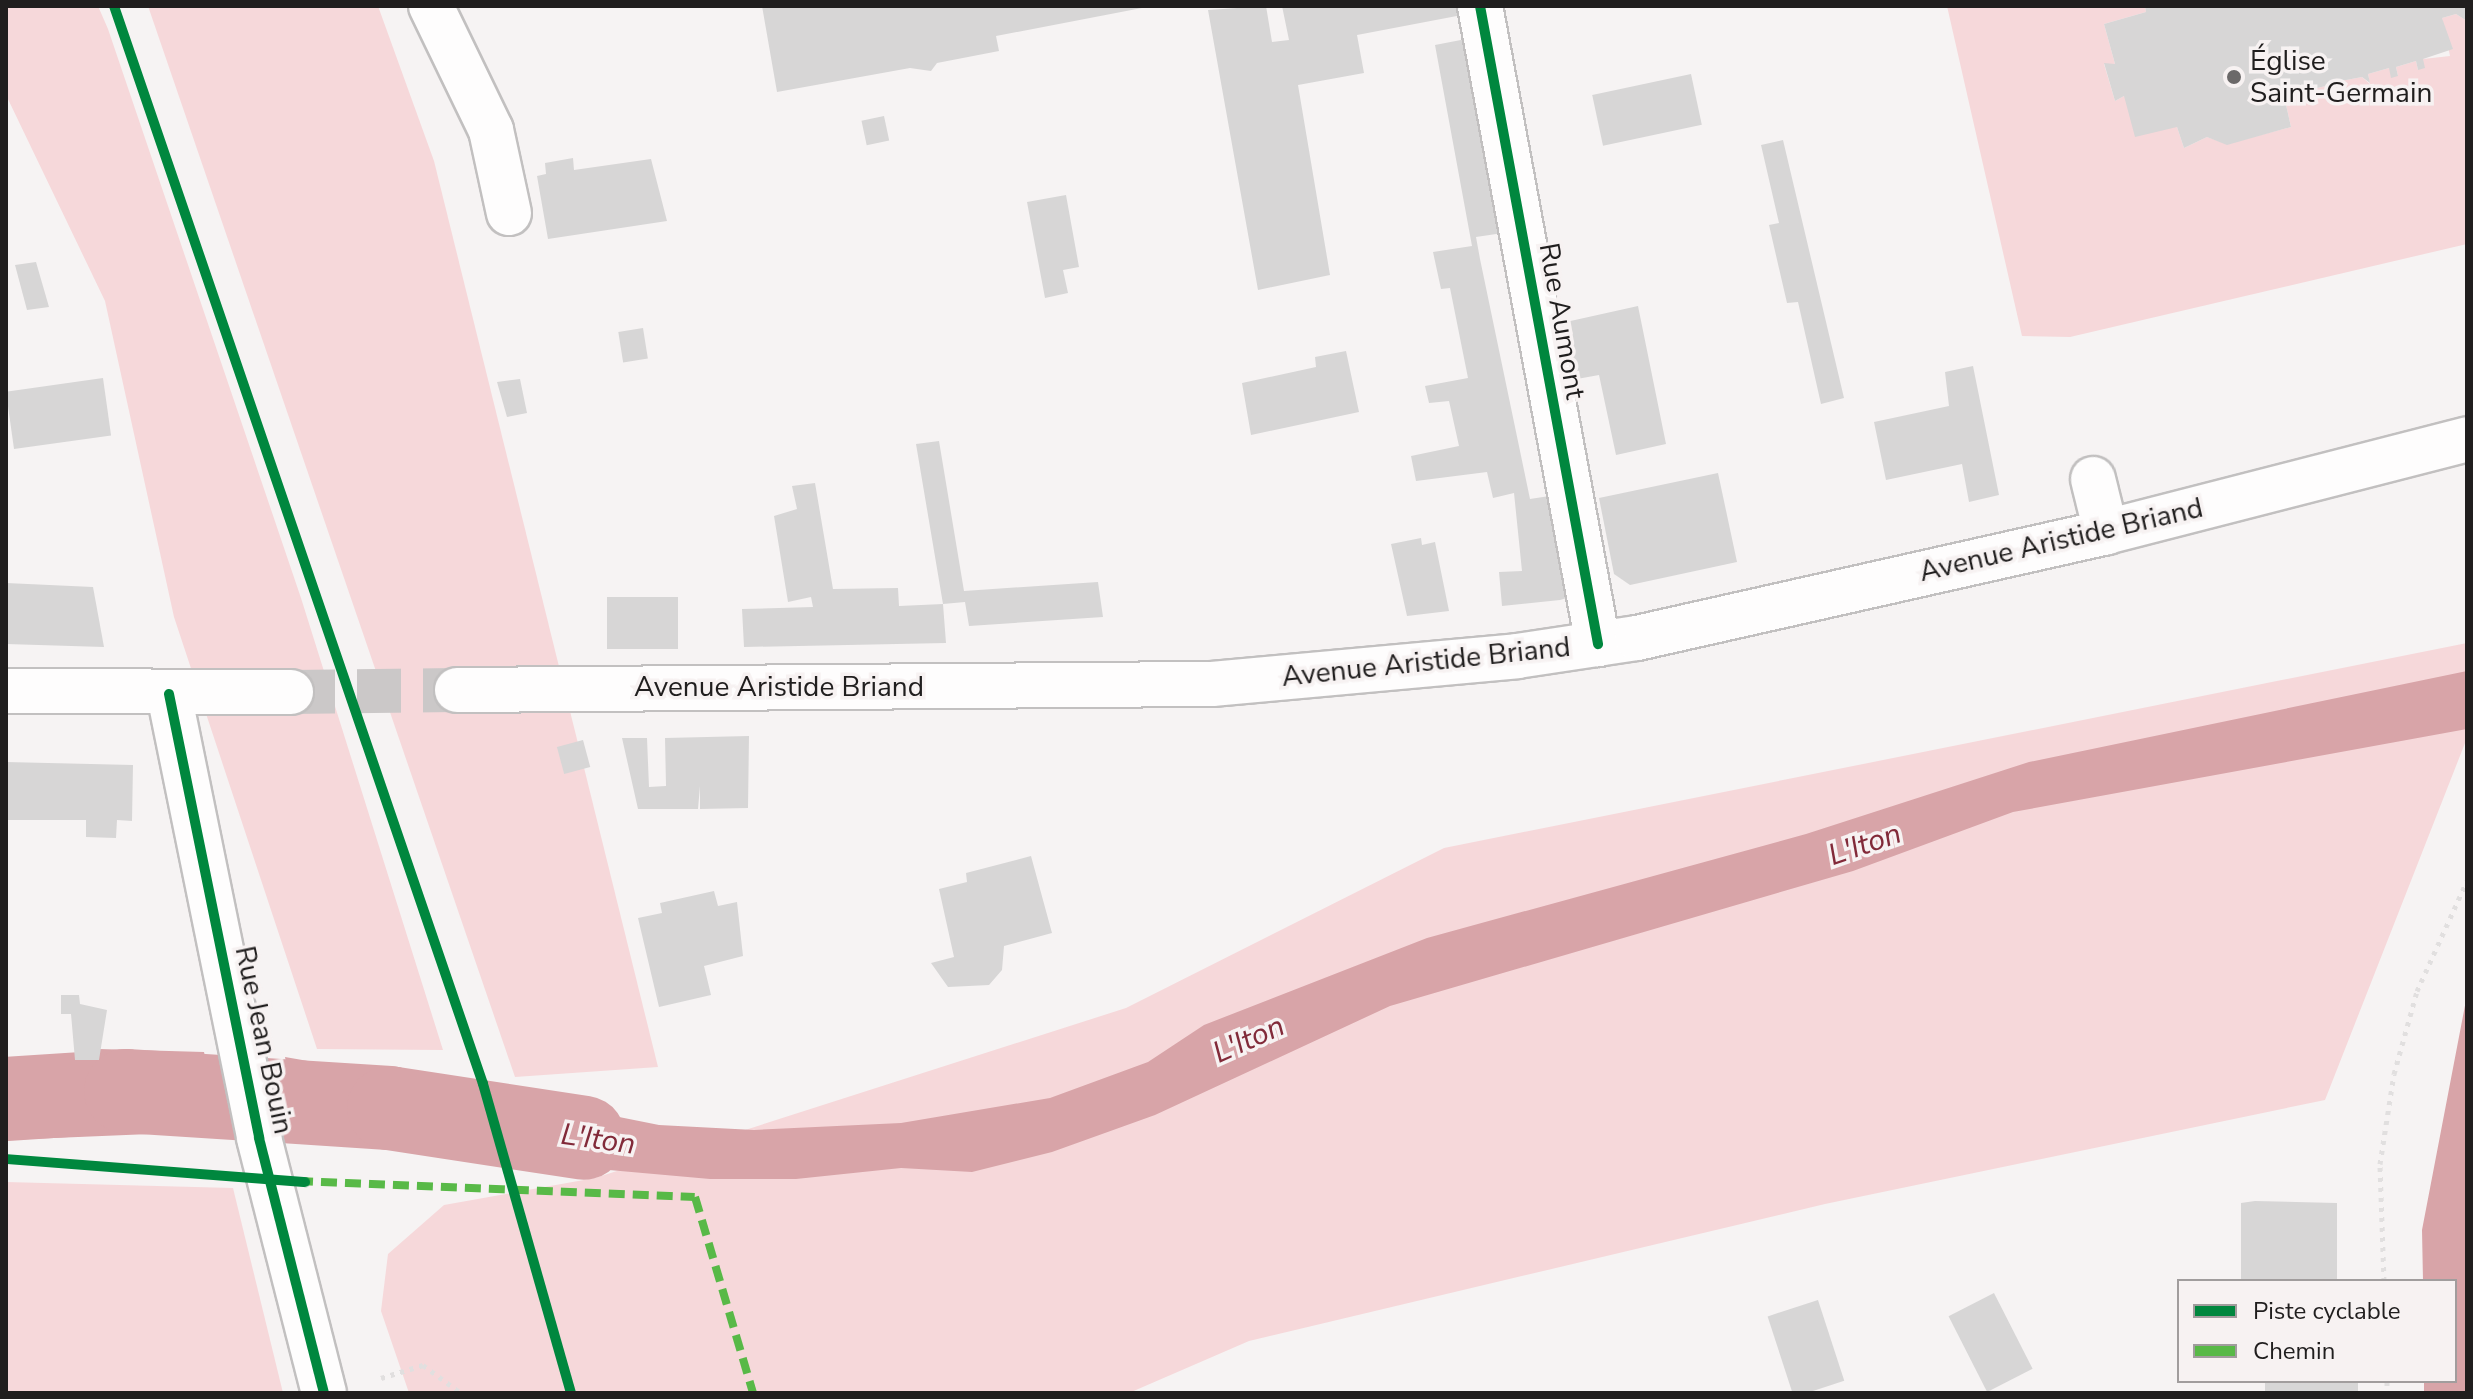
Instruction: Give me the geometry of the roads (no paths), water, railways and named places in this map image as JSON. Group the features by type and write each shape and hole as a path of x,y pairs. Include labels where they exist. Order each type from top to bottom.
{"main road":[{"path":"431,6 491,130 509,213"},
{"name":"Rue Aumont","path":"1480,6 1598,644"},
{"name":"Avenue Aristide Briand","path":"457,690 1212,684 1598,644 2106,532 2467,439"},
{"path":"2093,479 2106,532"},
{"path":"6,691 169,694 291,692"},
{"name":"Rue Jean Bouin","path":"169,694 259,1138 324,1393"}],"water":[{"path":"2467,671 2467,729 2013,812 1853,871 1390,1006 1155,1115 1052,1152 972,1172 901,1168 796,1179 710,1179 475,1158 464,1086 659,1125 754,1130 901,1123 1050,1098 1148,1062 1204,1025 1427,938 1806,834 2029,762"},
{"path":"2467,995 2467,1393 2424,1393 2424,1383 2457,1383 2457,1279 2423,1279 2422,1230"},
{"path":"99,1049 204,1052 222,1131 6,1140 6,1061 44,1066 99,1060"},
{"path":"285,1057 417,1080 427,1153 301,1132"}],"waterway":[{"name":"L'Iton","path":"6,1099 126,1091 389,1108 584,1138"}],"tunnel":[{"path":"291,692 457,690"}],"place":[{"name":"Église Saint-Germain","path":"2234,77"}]}
